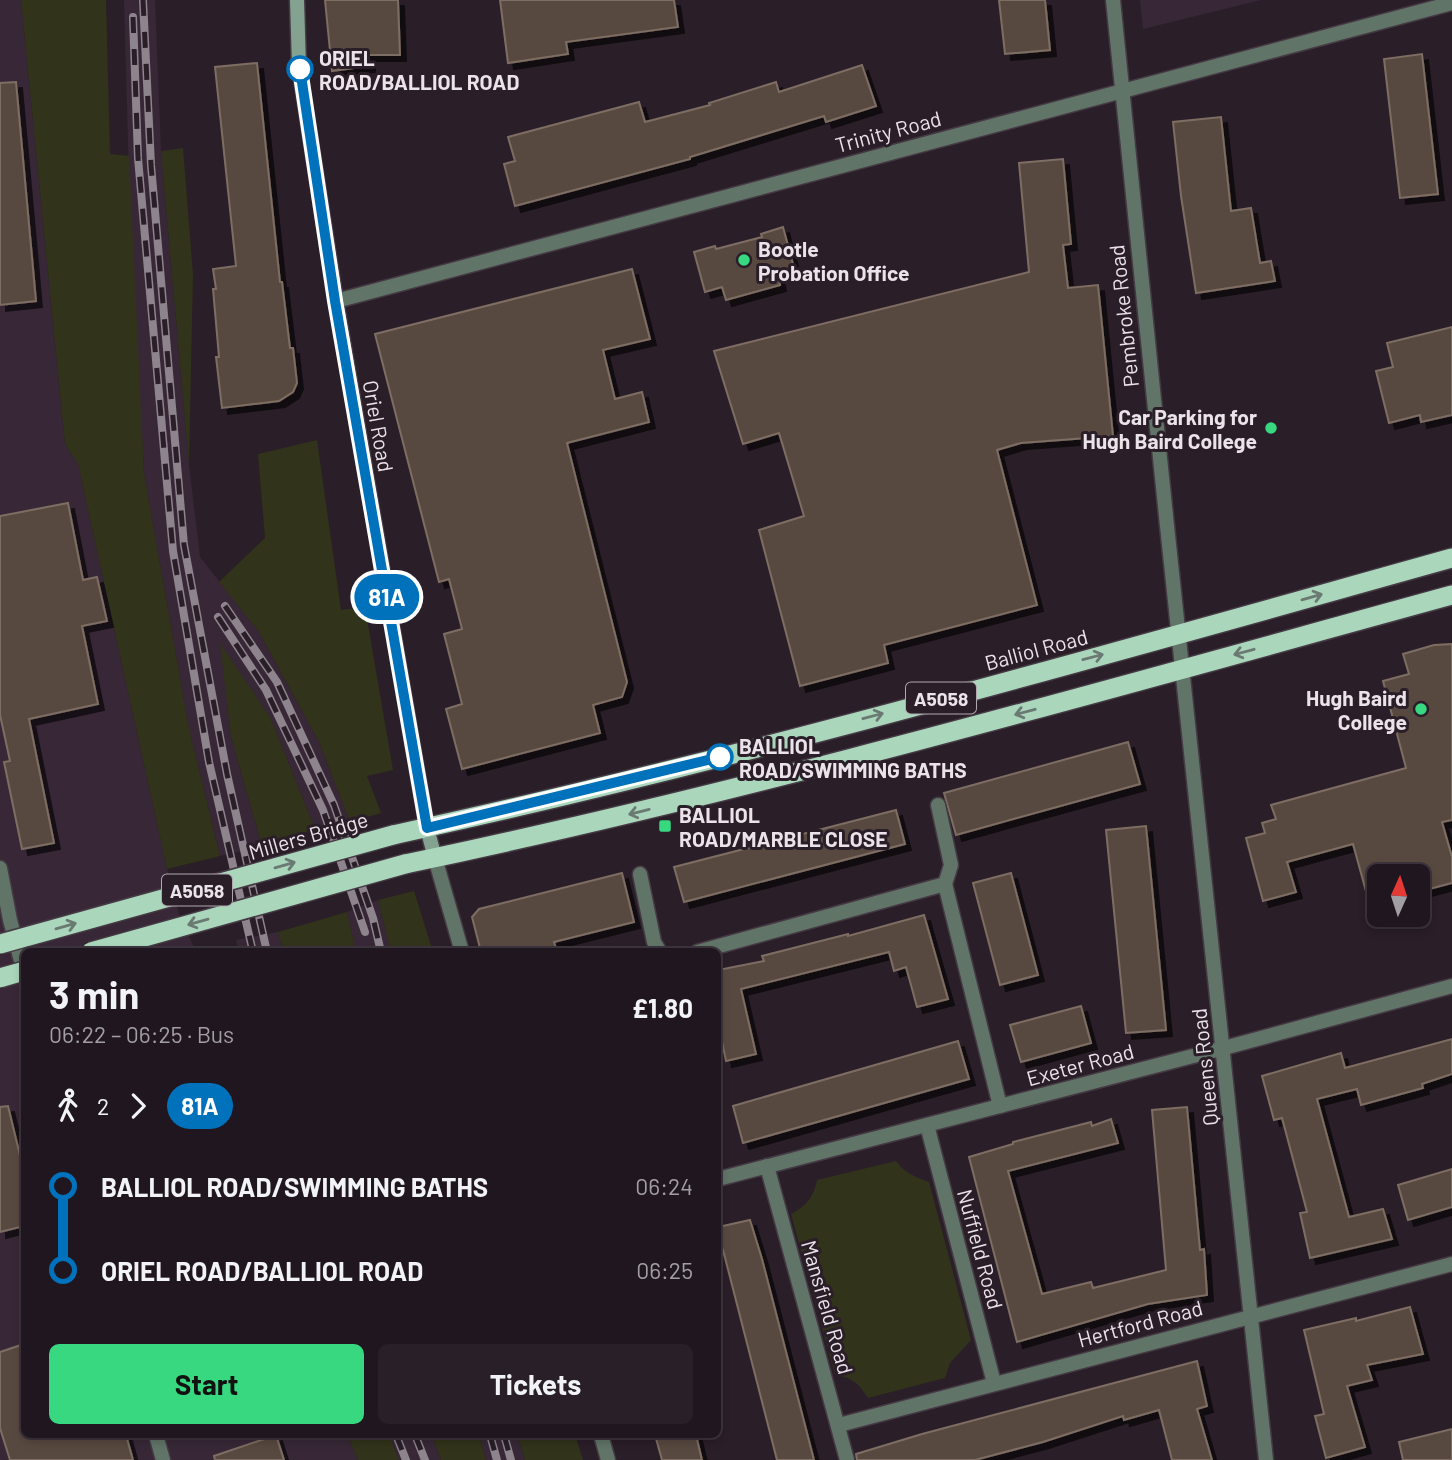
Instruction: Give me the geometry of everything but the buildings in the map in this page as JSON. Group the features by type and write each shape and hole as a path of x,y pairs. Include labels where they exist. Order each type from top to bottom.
{"highway":[{"name":"Balliol Road","path":"427,828 720,757 1177,635 1452,558"},
{"name":"A5058","path":"105,948 405,864 657,807 921,740 1452,595"},
{"name":"Millers Bridge","path":"0,944 393,835 427,828"},
{"path":"0,978 21,972"}],"main road":[{"name":"Oriel Road","path":"297,0 299,66 335,301 427,828 435,858"}],"street":[{"name":"Pembroke Road","path":"1113,0 1181,669"},
{"name":"Trinity Road","path":"335,301 1452,3"},
{"name":"Queens Road","path":"1181,669 1224,1048 1266,1460"},
{"path":"938,805 951,865 945,884 1000,1106"},
{"path":"435,858 461,948"},
{"path":"0,868 21,960"},
{"path":"640,874 654,942 658,948"},
{"path":"712,948 945,884"},
{"name":"Exeter Road","path":"721,1175 927,1125 1452,986"},
{"name":"Nuffield Road","path":"927,1125 994,1383"},
{"name":"Mansfield Road","path":"766,1166 847,1460"},
{"name":"Hertford Road","path":"838,1425 1452,1264"},
{"path":"157,1438 163,1460"},
{"path":"602,1438 608,1460"}],"shaded area":[{"path":"0,0 21,0 65,444 78,464 167,869 179,914 194,948 21,948 21,1438 348,1438 358,1460 0,1460"},
{"path":"124,0 155,0 161,151 189,465 200,557 259,632 319,742 350,822 315,829 270,717 221,645 231,737 262,846 220,856 189,729 144,473 130,213"},
{"path":"1140,0 1261,0 1143,29"},
{"path":"378,900 390,948 355,948 347,912"},
{"path":"278,932 282,948 238,948 236,940"},
{"path":"390,1438 433,1438 441,1460 399,1460"},
{"path":"480,1438 518,1438 525,1460 486,1460"}],"green space":[{"path":"21,0 106,0 110,154 129,156 144,473 189,729 220,856 167,869 78,464 65,444"},
{"path":"183,148 193,274 189,465 161,151"},
{"path":"317,440 341,610 365,607 393,770 367,776 381,813 350,822 319,742 259,632 219,582 265,538 258,454"},
{"path":"220,643 270,717 315,829 262,846 231,737"},
{"path":"414,891 432,948 390,948 378,900"},
{"path":"347,912 355,948 282,948 278,932"},
{"path":"896,1161 903,1169 929,1182 971,1340 950,1363 945,1378 868,1398 854,1382 835,1375 791,1214 808,1200 817,1180"},
{"path":"348,1438 390,1438 399,1460 358,1460"},
{"path":"433,1438 480,1438 486,1460 441,1460"},
{"path":"518,1438 576,1438 583,1460 525,1460"}],"railway":[{"path":"143,0 151,165 184,545 227,774 266,948"},
{"path":"133,17 138,158 173,551 209,762 252,948"},
{"path":"225,606 277,682 334,805 373,918 380,948"},
{"path":"218,617 266,690 323,810 365,932"},
{"path":"397,1438 406,1460"},
{"path":"416,1438 425,1460"},
{"path":"491,1438 497,1460"},
{"path":"505,1438 511,1460"}],"bus line":[{"name":"81A","path":"300,69 335,301 427,828 720,757"}],"place":[{"name":"ORIEL ROAD/BALLIOL ROAD","path":"300,69"},
{"name":"Bootle Probation Office","path":"744,260"},
{"name":"Car Parking for Hugh Baird College","path":"1271,428"},
{"name":"Hugh Baird College","path":"1421,709"},
{"name":"BALLIOL ROAD/SWIMMING BATHS","path":"720,757"},
{"name":"BALLIOL ROAD/MARBLE CLOSE","path":"665,826"}]}
